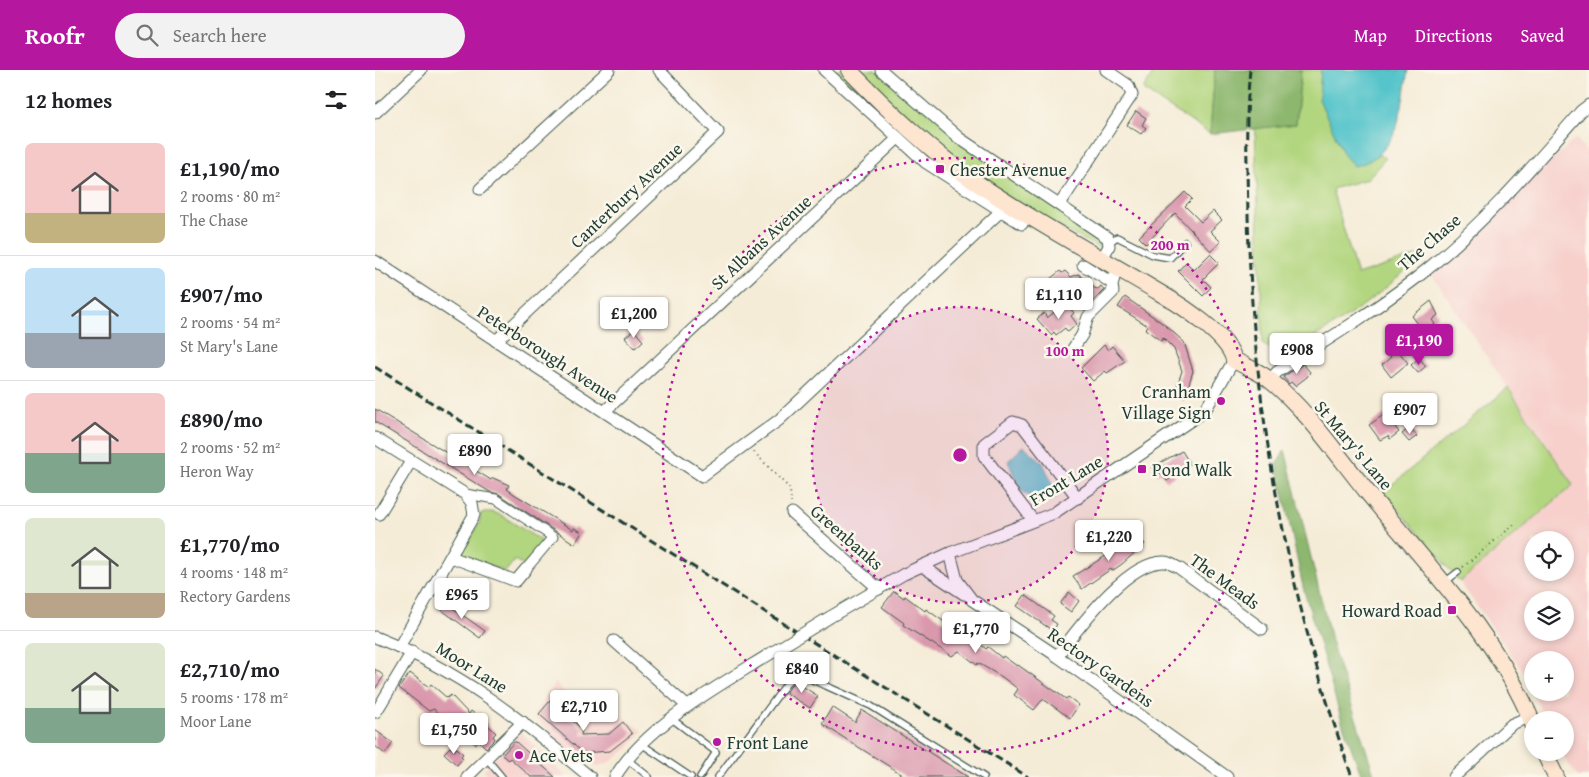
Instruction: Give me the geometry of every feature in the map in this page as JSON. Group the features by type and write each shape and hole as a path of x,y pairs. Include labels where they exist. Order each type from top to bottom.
{"main road":[{"name":"St Mary's Lane","path":"849,70 893,115 931,148 973,180 1027,215 1102,259 1115,275 1194,316 1227,346 1235,360 1270,380 1297,407 1443,584 1508,672 1526,711"},
{"path":"1548,761 1556,777"}],"street":[{"path":"375,113 421,70"},
{"path":"480,189 609,70"},
{"name":"Canterbury Avenue","path":"496,341 718,132 659,70"},
{"path":"824,70 897,139 947,178 1021,224 1027,215"},
{"path":"881,70 959,138 1105,235 1110,242 1102,259"},
{"path":"1060,204 1132,95 1128,85 1106,70"},
{"name":"The Chase","path":"1270,380 1277,372 1373,311 1441,257 1502,201 1581,112 1589,106"},
{"name":"St Albans Avenue","path":"605,411 897,139"},
{"path":"745,442 779,420 1001,211"},
{"name":"Peterborough Avenue","path":"375,261 702,476 745,442"},
{"path":"1072,350 1082,335 1088,317 1113,292 1115,275 1083,265"},
{"name":"Front Lane","path":"615,777 643,745 687,706 773,652 879,589 922,566 1054,512 1078,498 1200,414 1207,407 1235,360"},
{"path":"1033,520 984,456 984,444 1013,422 1023,425 1078,498"},
{"path":"375,438 465,494 472,503 474,515 399,646"},
{"path":"379,514 411,461"},
{"path":"451,557 516,581 553,537 496,499 465,494"},
{"name":"Greenbanks","path":"792,513 879,589"},
{"name":"Rectory Gardens","path":"950,553 957,580 972,600 1057,656 1227,777"},
{"name":"The Meads","path":"1057,656 1097,606 1123,581 1146,565 1166,562 1179,568 1262,629"},
{"path":"922,566 972,600"},
{"name":"Moor Lane","path":"375,637 412,652 471,685 523,722 590,777"},
{"path":"614,641 687,706"},
{"path":"376,712 412,652"},
{"path":"467,777 523,722"},
{"path":"1454,777 1512,724 1524,722"}],"lane":[{"path":"1110,242 1117,237 1153,255 1169,258 1185,242"},
{"path":"1443,584 1458,572"},
{"path":"718,777 795,672 871,706 984,777"},
{"path":"672,719 716,752 700,777"},
{"path":"643,745 691,777"},
{"path":"486,758 502,777"},
{"path":"628,760 649,777"}],"path":[{"path":"745,442 790,489 792,513"},
{"path":"1458,572 1516,523"}],"shaded area":[{"path":"1576,138 1589,154 1589,777 1577,777 1566,761 1574,761 1574,711 1541,711 1537,701 1574,701 1574,651 1524,651 1524,673 1460,582 1573,485 1430,272"},
{"path":"555,683 591,715 607,705 643,731 628,748 610,762 598,766 580,760 533,716"},
{"path":"521,732 566,777 489,777 484,770"}],"green space":[{"path":"832,70 842,70 930,157 928,159"},
{"path":"856,70 876,70 1104,242 1101,249 1021,207 927,140"},
{"path":"1155,70 1215,70 1210,134 1143,90"},
{"path":"1215,70 1301,70 1296,124 1210,134"},
{"path":"1301,70 1321,70 1319,99 1344,155 1364,163 1379,155 1386,158 1367,179 1332,189 1357,275 1424,253 1392,283 1357,310 1301,344 1281,353 1263,345 1255,128 1296,124"},
{"path":"1508,388 1573,485 1460,582 1383,492"},
{"path":"1285,450 1333,648 1375,777 1362,777 1343,725 1303,587 1277,464"},
{"path":"492,512 501,515 543,542 524,566 515,560 505,572 461,554 479,524 481,513"}],"water":[{"path":"1321,70 1408,70 1396,129 1381,152 1369,161 1354,166 1344,155 1319,99"},
{"path":"1024,446 1043,463 1058,496 1039,504 1020,490 1008,461"}],"building":[{"path":"1136,111 1146,118 1142,125 1146,128 1141,134 1127,125"},
{"path":"1185,192 1192,199 1185,206 1201,222 1213,211 1222,220 1210,231 1221,242 1211,251 1175,213 1146,244 1139,237"},
{"path":"1210,254 1219,263 1203,279 1211,287 1203,296 1178,271 1186,262 1194,270"},
{"path":"1060,271 1062,273 1065,271 1071,277 1079,274 1084,281 1087,279 1094,288 1098,289 1101,286 1104,290 1093,301 1088,302 1083,297 1076,303 1061,285 1058,287 1050,279"},
{"path":"1125,297 1165,325 1184,342 1193,371 1185,397 1174,394 1182,371 1174,349 1163,338 1161,341 1145,329 1148,326 1118,307"},
{"path":"1431,301 1438,315 1432,320 1435,324 1424,332 1412,316"},
{"path":"1066,303 1074,313 1071,316 1077,324 1068,332 1065,328 1056,335 1054,332 1051,335 1037,319 1044,313 1047,318"},
{"path":"634,330 643,341 635,348 625,337"},
{"path":"1424,336 1431,344 1423,351 1416,342"},
{"path":"1104,345 1108,350 1112,346 1125,361 1107,373 1105,371 1093,381 1081,368"},
{"path":"1394,346 1408,363 1391,377 1382,365 1391,357 1387,352"},
{"path":"1419,358 1426,366 1418,373 1411,365"},
{"path":"1303,364 1310,372 1307,377 1295,386 1291,382 1289,384 1283,377"},
{"path":"375,409 491,480 493,478 509,485 507,489 514,494 573,530 574,528 582,532 575,544 499,494 490,492 375,422"},
{"path":"1385,414 1399,432 1390,439 1388,436 1380,440 1369,425"},
{"path":"1410,427 1417,436 1409,442 1402,434"},
{"path":"1182,451 1190,464 1167,481 1160,472 1157,474 1152,467"},
{"path":"1137,534 1145,544 1122,564 1112,571 1111,569 1082,589 1073,576 1117,549"},
{"path":"894,591 904,598 905,596 925,611 926,609 970,640 972,637 986,649 988,647 1002,658 1003,656 1018,665 1066,699 1068,697 1079,705 1070,718 1043,699 1034,710 1014,695 1018,689 1002,677 978,663 977,665 959,651 952,656 903,625 904,623 882,607"},
{"path":"1069,592 1079,601 1071,612 1060,604"},
{"path":"1025,595 1054,616 1051,620 1057,624 1053,631 1017,606"},
{"path":"444,602 485,631 480,638 439,608"},
{"path":"375,669 384,676 375,689"},
{"path":"410,673 429,687 431,684 447,698 451,695 469,714 471,711 496,733 493,736 495,739 486,748 479,741 475,744 458,728 448,721 446,723 434,709 429,711 399,688"},
{"path":"794,681 818,696 810,708 786,693"},
{"path":"550,701 582,729 581,735 609,734 623,722 632,734 610,751 583,753 539,714"},
{"path":"832,707 855,722 862,710 968,777 906,777 822,724"},
{"path":"375,730 393,743 385,754 375,746"},
{"path":"514,742 555,777 531,777 510,758 508,760 502,755"},
{"path":"450,747 454,751 457,748 463,754 461,756 463,758 457,765 444,753"}],"railway":[{"path":"1250,70 1247,142 1251,287 1266,429 1277,500 1309,639 1352,777"},
{"path":"375,367 1028,777"}],"place":[{"name":"Chester Avenue","path":"940,169"},
{"name":"Cranham Village Sign","path":"1221,401"},
{"name":"Pond Walk","path":"1142,469"},
{"name":"Howard Road","path":"1452,610"},
{"name":"Front Lane","path":"717,742"},
{"name":"Ace Vets","path":"519,755"}]}
